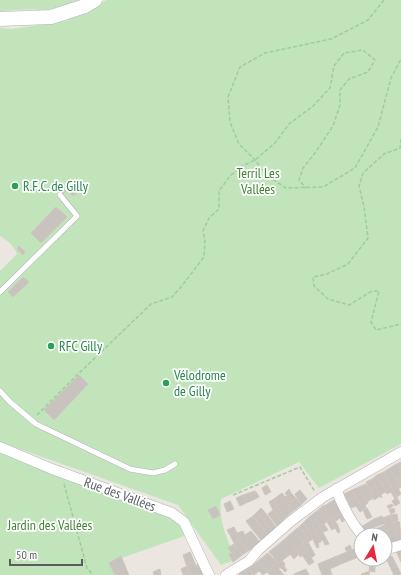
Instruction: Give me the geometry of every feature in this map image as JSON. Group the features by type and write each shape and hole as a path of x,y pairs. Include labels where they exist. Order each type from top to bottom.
{"main road":[{"path":"0,19 51,17 85,6 95,0"}],"street":[{"name":"Rue des Vallées","path":"0,447 61,472 172,513 184,522 209,575"},
{"path":"226,575 250,561 258,550 291,521 320,500 336,489 401,452"},
{"path":"336,489 355,527"}],"lane":[{"path":"0,292 77,216 60,195"},
{"path":"0,391 31,421 130,469 153,473 165,470 175,464"}],"path":[{"path":"384,0 368,20 331,39 266,53 240,68 228,96 230,122 239,144 255,160 266,175 286,188 323,187 355,168 378,127 391,78 401,59"},
{"path":"31,421 151,304 172,297 181,287 204,257 205,242 203,231 209,218 219,209 219,190 230,176 242,166 255,160 275,143 289,124 313,106 330,88 334,66 344,53 363,50 375,60 368,72 349,79 340,90 340,105 333,126 303,168 299,180 306,188"},
{"path":"401,139 400,148 384,154 363,173 359,186 364,207 368,238 348,264 327,274 313,277 314,286 328,299 349,305 372,290 380,291 371,322 376,330 401,324"},
{"path":"233,495 300,467 320,500"},
{"path":"61,472 87,568 93,575"}],"green space":[{"path":"0,0 88,0 39,12 36,9 0,11"},
{"name":"Terril Les Vallées","path":"107,0 401,0 401,444 319,488 299,462 221,499 220,507 224,530 237,559 221,565 178,505 0,442 0,271 17,254 14,248 0,236 0,28 12,29 66,21"},
{"name":"Jardin des Vallées","path":"0,453 167,513 184,528 187,535 110,562 116,575 0,575"}],"building":[{"path":"75,187 79,191 73,196 70,193"},
{"path":"63,188 66,191 62,195 59,192"},
{"path":"56,207 67,217 41,243 31,233"},
{"path":"19,246 25,252 23,255 17,249"},
{"path":"23,277 29,282 13,297 8,292"},
{"path":"79,375 88,384 54,420 44,410"},
{"path":"401,462 401,472 397,464"},
{"path":"397,464 401,472 401,476 395,479 390,468"},
{"path":"390,468 396,481 390,485 384,472"},
{"path":"384,472 388,482 382,484 377,475"},
{"path":"377,475 382,484 376,487 372,479"},
{"path":"401,476 401,487 397,479"},
{"path":"372,479 376,487 370,490 366,482"},
{"path":"395,479 397,479 401,487 398,489 395,482"},
{"path":"388,482 400,503 395,506 392,501 395,499 391,492 387,494 382,484"},
{"path":"395,482 401,494 397,497 390,485"},
{"path":"366,484 370,490 363,493 359,487"},
{"path":"382,484 386,492 381,494 381,498 376,487"},
{"path":"267,485 271,492 265,495 262,488"},
{"path":"359,487 363,493 356,497 352,490"},
{"path":"376,487 380,496 374,500 370,490"},
{"path":"289,489 291,493 287,496 285,493"},
{"path":"300,490 307,499 301,505 295,494"},
{"path":"352,490 356,497 348,501 344,494"},
{"path":"370,490 373,498 367,502 363,493"},
{"path":"255,491 257,493 251,496 249,493"},
{"path":"249,493 253,500 246,503 243,495"},
{"path":"257,493 259,497 253,500 251,496"},
{"path":"282,493 285,497 291,493 296,498 291,502 288,499 296,509 293,511 285,500 277,507 274,499"},
{"path":"363,493 368,503 365,505 366,508 362,509 356,497"},
{"path":"243,495 246,503 240,506 236,498"},
{"path":"356,497 363,510 360,512 356,506 351,508 348,501"},
{"path":"296,498 301,505 296,509 291,503"},
{"path":"274,499 277,507 273,510 269,502"},
{"path":"285,500 293,511 285,518 277,507"},
{"path":"334,500 341,513 330,519 324,506"},
{"path":"230,501 234,509 227,512 224,504"},
{"path":"392,504 393,506 389,509 387,506"},
{"path":"324,505 330,519 325,523 318,510"},
{"path":"216,506 220,515 213,519 208,510"},
{"path":"277,507 285,518 281,522 273,510"},
{"path":"261,508 263,510 259,513 261,516 256,519 253,516"},
{"path":"367,508 372,517 367,519 363,510"},
{"path":"394,508 395,512 391,514 389,510"},
{"path":"263,510 268,516 263,520 259,513"},
{"path":"273,510 281,522 277,526 268,514"},
{"path":"318,510 325,523 320,527 313,514"},
{"path":"341,513 345,520 342,522 340,518 336,521 333,517"},
{"path":"313,514 320,527 316,531 312,525 314,524 309,517"},
{"path":"397,514 398,520 393,522 390,515"},
{"path":"390,515 395,527 385,527 384,524 386,523 383,518"},
{"path":"253,516 259,524 252,529 246,521"},
{"path":"261,516 272,531 268,535 256,519"},
{"path":"268,516 276,527 272,531 263,520"},
{"path":"382,516 386,523 374,527 361,527"},
{"path":"309,517 314,524 312,525 316,531 311,535 304,522"},
{"path":"333,517 340,532 338,533 330,519"},
{"path":"330,519 335,528 332,530 327,522"},
{"path":"397,521 400,524 397,527 394,524"},
{"path":"304,522 311,535 307,538 300,526"},
{"path":"259,524 268,535 261,540 252,529"},
{"path":"324,524 328,530 323,532 320,527"},
{"path":"300,526 307,538 303,542 294,531"},
{"path":"400,526 401,541 399,541 395,527"},
{"path":"234,527 236,531 230,535 227,530"},
{"path":"320,527 329,544 325,545 323,540 320,541 316,531"},
{"path":"395,527 399,541 393,544 393,528"},
{"path":"236,531 239,539 234,543 230,535"},
{"path":"243,531 245,536 239,539 237,533"},
{"path":"251,531 260,542 254,547 245,535"},
{"path":"294,531 304,543 296,550 286,538"},
{"path":"316,531 321,542 318,543 319,547 317,548 311,535"},
{"path":"245,535 254,547 248,551 239,539"},
{"path":"308,536 312,536 312,540 308,540"},
{"path":"286,538 296,550 287,557 288,556 279,544"},
{"path":"307,538 310,541 303,546 307,552 300,557 296,549 304,543 303,542"},
{"path":"239,539 248,551 242,555 234,544"},
{"path":"308,542 315,555 311,558 303,546"},
{"path":"234,544 242,555 237,559 228,548"},
{"path":"279,544 288,556 279,563 269,552"},
{"path":"350,545 352,550 347,552 345,548"},
{"path":"296,549 299,554 294,559 290,554"},
{"path":"353,549 353,559 341,564 337,556"},
{"path":"401,549 401,562 396,551"},
{"path":"190,552 194,561 186,564 183,555"},
{"path":"307,552 314,562 309,565 302,555"},
{"path":"232,553 237,559 233,562 229,554"},
{"path":"268,553 277,563 271,568 263,557"},
{"path":"121,556 129,575 115,575 109,563"},
{"path":"337,556 341,564 330,569 332,575 322,575 318,564"},
{"path":"263,557 272,568 267,572 258,561"},
{"path":"274,557 279,563 282,560 285,564 284,566 287,570 285,572 281,568 278,568 284,575 277,575 271,568 277,563 273,558"},
{"path":"393,558 401,574 394,575 390,567 393,567"},
{"path":"194,561 196,566 189,569 186,564"},
{"path":"258,561 267,572 263,575 253,565"},
{"path":"199,564 204,575 191,575 188,569"},
{"path":"253,565 259,571 254,575 249,568"},
{"path":"187,566 189,572 183,574 181,569"},
{"path":"370,567 375,567 375,572 369,571"},
{"path":"249,568 253,574 251,575 248,575 245,570"},
{"path":"272,568 277,575 270,575 267,572"},
{"path":"160,569 161,575 154,575 153,572"},
{"path":"306,569 309,575 294,575 294,574"},
{"path":"245,570 248,575 239,574"},
{"path":"370,571 369,575 361,574"},
{"path":"189,572 191,575 183,575 183,574"}],"place":[{"name":"R.F.C. de Gilly","path":"15,186"},
{"name":"RFC Gilly","path":"51,346"},
{"name":"Vélodrome de Gilly","path":"166,383"}]}
